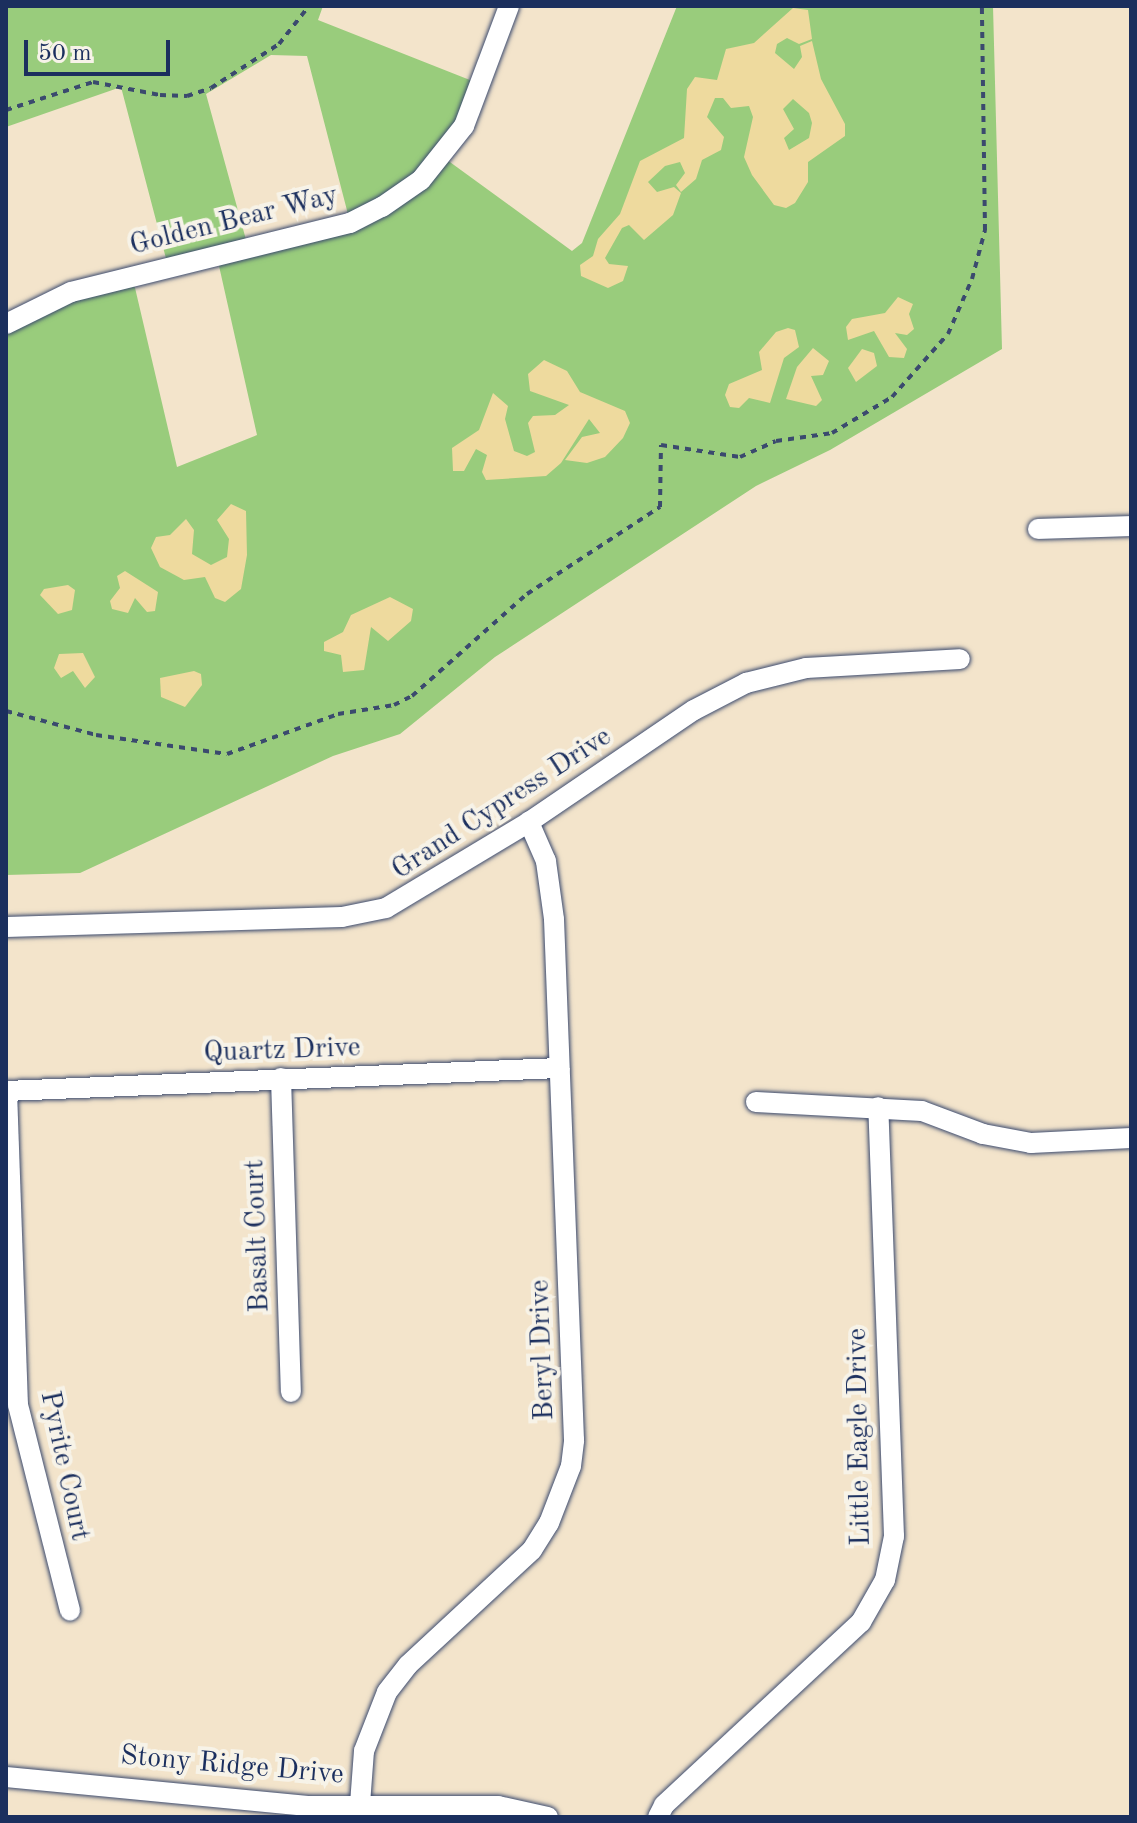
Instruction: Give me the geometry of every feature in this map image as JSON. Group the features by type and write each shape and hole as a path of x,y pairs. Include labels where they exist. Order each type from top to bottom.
{"street":[{"name":"Golden Bear Way","path":"6,324 71,292 350,223 382,207 421,180 464,126 509,6"},
{"path":"1038,529 1131,526"},
{"name":"Grand Cypress Drive","path":"6,927 363,914 409,899 694,710 746,683 806,668 960,659"},
{"name":"Beryl Drive","path":"360,1804 364,1751 387,1692 408,1665 532,1550 553,1514 571,1466 574,1440 552,889 529,822"},
{"name":"Quartz Drive","path":"7,1091 560,1068"},
{"name":"Basalt Court","path":"281,1078 291,1392"},
{"name":"Pyrite Court","path":"7,1091 18,1405 70,1611"},
{"path":"756,1102 922,1111 983,1134 1031,1143 1131,1138"},
{"name":"Little Eagle Drive","path":"658,1817 664,1805 861,1622 885,1580 894,1536 878,1107"},
{"name":"Stony Ridge Drive","path":"6,1777 308,1806 498,1806 548,1817"}],"path":[{"path":"6,110 93,82 160,95 187,96 211,88 279,44 309,6"},
{"path":"6,711 96,735 227,754 338,714 394,705 412,696 527,594 660,507 661,445 740,457 776,441 832,433 892,397 948,334 972,279 985,230 982,6"}],"green space":[{"path":"6,6 323,6 318,20 480,84 443,157 572,251 582,243 677,6 993,6 1002,349 830,450 756,486 495,657 400,734 333,756 80,873 6,875 6,324 132,275 177,467 257,435 217,257 168,266 121,87 6,127","holes":["271,55 307,56 350,222 248,247 206,94"]}],"sand":[{"path":"793,8 808,10 812,39 799,44 787,38 777,44 775,53 794,69 802,57 800,46 812,41 821,79 845,124 845,136 808,162 808,182 795,203 786,208 774,205 752,175 744,157 753,117 749,106 731,108 723,98 715,98 707,117 724,137 721,150 702,160 696,179 681,192 676,185 685,173 680,162 665,166 648,182 657,192 674,187 681,193 673,215 644,240 629,225 622,228 605,258 609,264 628,266 623,281 608,288 581,276 580,265 593,256 598,239 620,214 640,161 684,138 687,89 695,77 717,80 726,49 754,43","holes":["793,99 809,113 812,123 809,138 789,150 784,138 794,129 783,109"]},
{"path":"898,297 913,304 909,314 914,329 907,335 895,333 907,349 904,358 889,357 874,331 848,340 846,327 852,319 885,313"},
{"path":"788,328 795,330 799,347 784,358 770,403 749,398 739,408 730,407 725,395 729,384 762,370 759,352 776,332"},
{"path":"813,348 829,361 823,375 811,376 822,400 816,406 786,399 797,367"},
{"path":"862,349 874,353 877,366 856,382 848,368"},
{"path":"544,360 567,371 580,392 625,411 630,423 623,438 605,457 587,463 565,460 582,437 600,433 589,419 561,463 546,476 486,480 482,472 487,455 476,449 464,471 453,471 452,448 479,430 493,393 508,406 505,419 514,451 527,456 535,452 528,423 533,416 555,415 569,405 530,391 528,374"},
{"path":"231,504 246,511 247,555 241,589 225,602 215,598 205,577 184,580 160,567 151,548 156,537 170,535 186,519 194,530 192,554 211,565 227,557 229,539 217,520"},
{"path":"125,571 158,592 155,611 147,612 135,598 128,613 112,609 110,601 120,588 117,576"},
{"path":"68,585 75,590 72,610 58,614 40,595 44,589"},
{"path":"390,597 413,609 411,621 388,641 371,627 364,670 343,672 341,655 324,651 324,642 343,632 351,615"},
{"path":"83,653 95,677 85,688 73,671 61,678 54,668 59,654"},
{"path":"194,671 201,674 202,685 185,707 161,697 160,678"}]}
